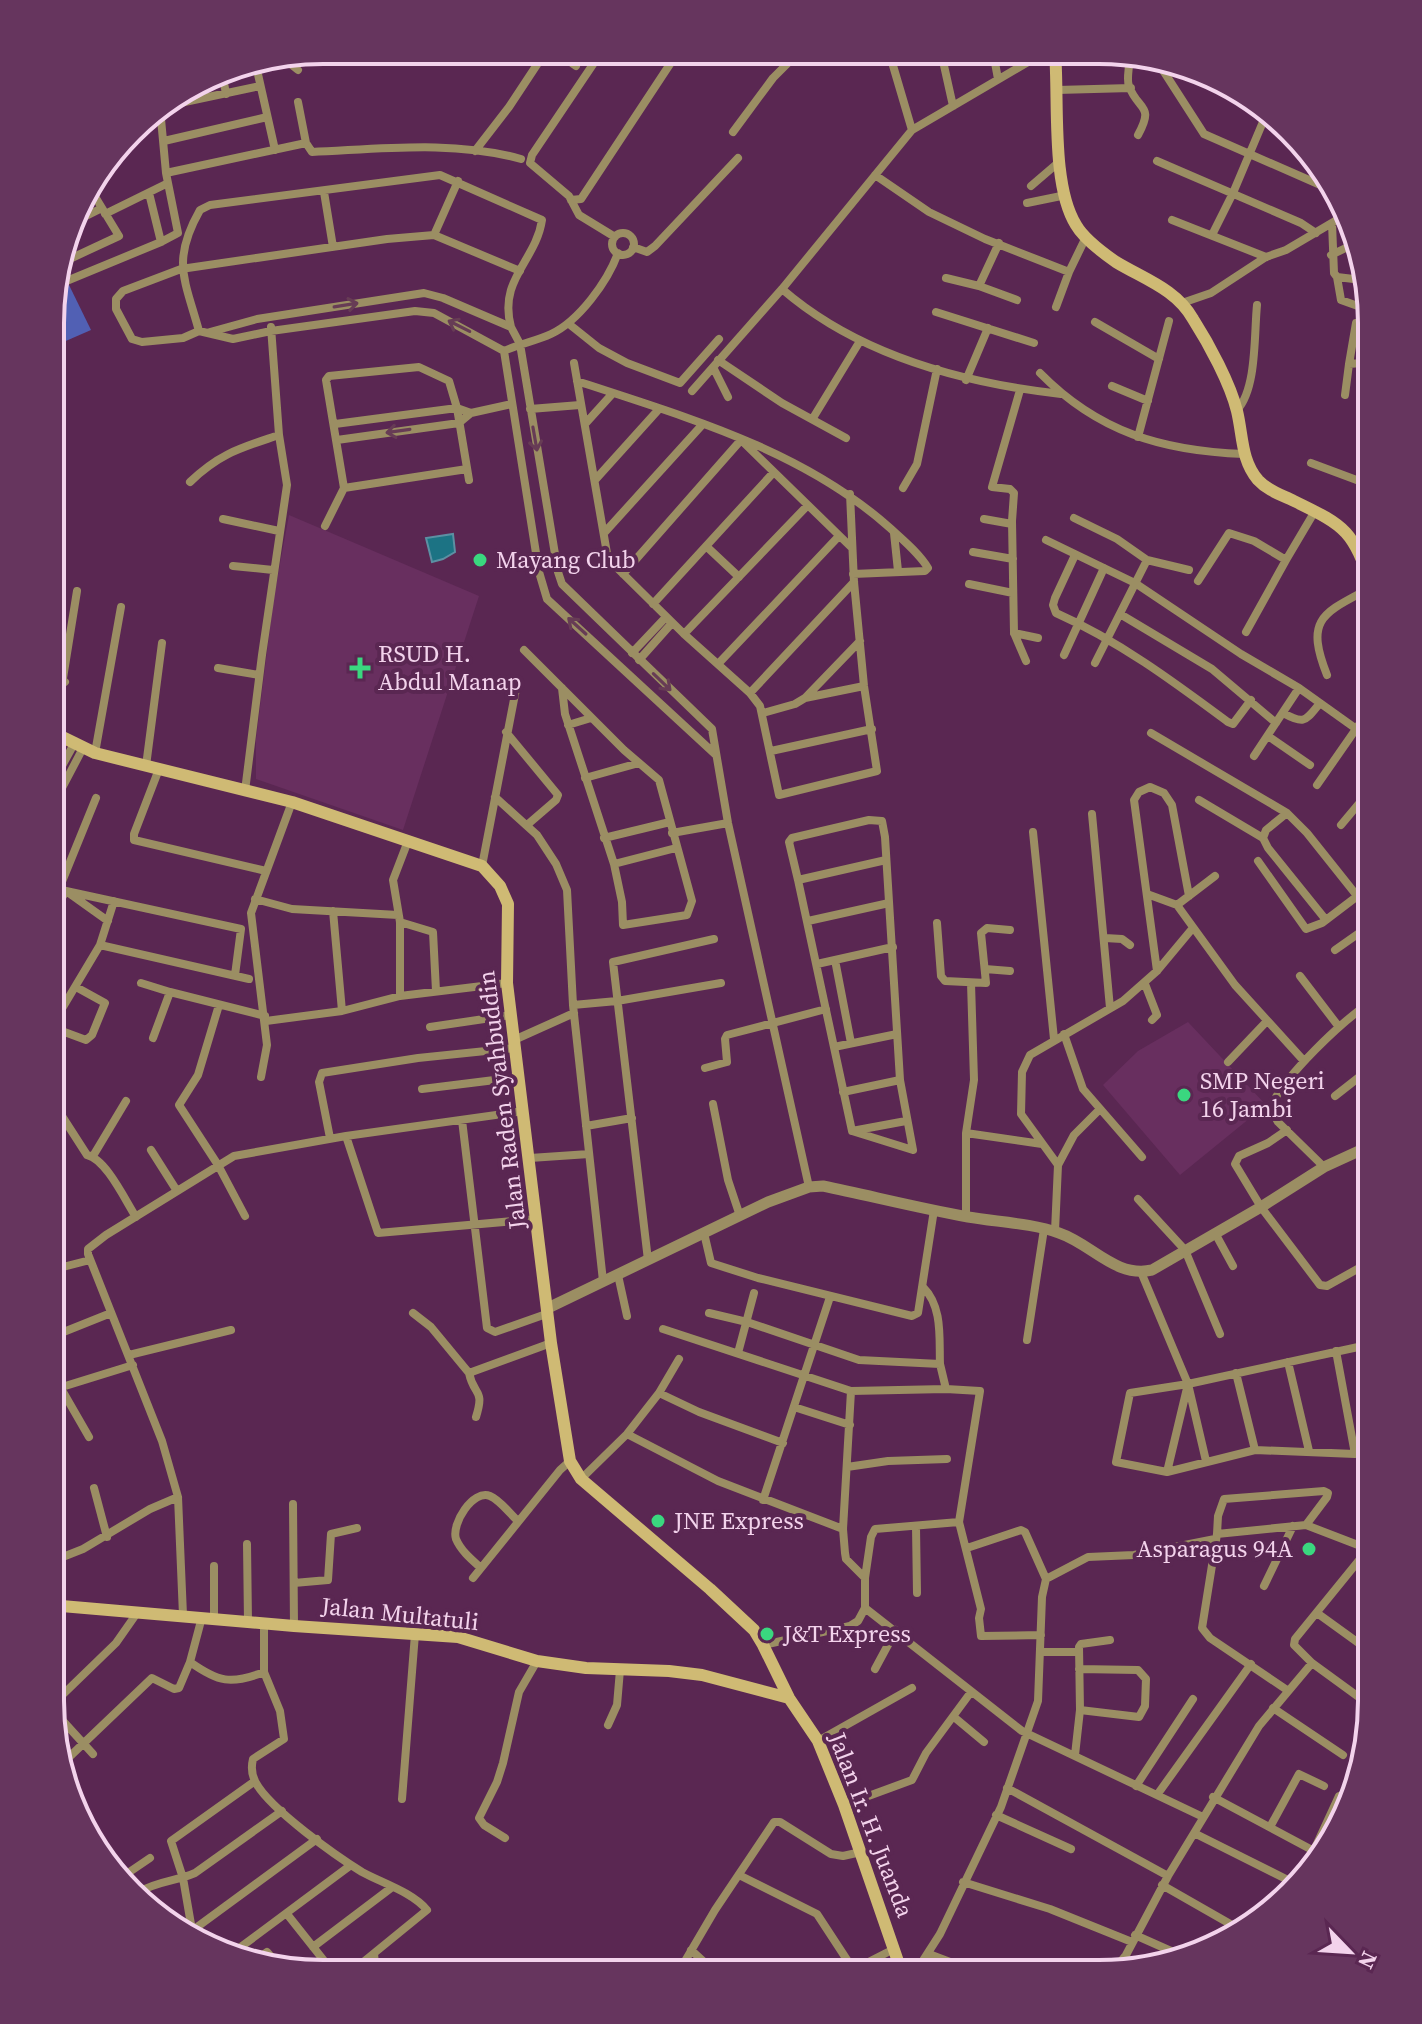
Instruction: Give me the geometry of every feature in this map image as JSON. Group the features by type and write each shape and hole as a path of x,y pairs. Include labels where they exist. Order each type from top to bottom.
{"main road":[{"path":"1056,64 1059,162 1076,226 1109,256 1182,303 1193,318 1237,410 1244,454 1250,468 1268,489 1315,511 1348,532 1358,550"},
{"path":"64,738 84,748 153,768 292,802 482,866"},
{"name":"Jalan Raden Syahbuddin","path":"482,866 500,886 508,904 507,983 551,1343 570,1461 581,1479 754,1630 789,1698"},
{"name":"Jalan Multatuli","path":"64,1606 458,1637 537,1661 586,1668 702,1675 789,1698"},
{"name":"Jalan Ir. H. Juanda","path":"789,1698 818,1741 844,1805 898,1960"}],"street":[{"path":"733,132 787,64"},
{"path":"893,64 912,130"},
{"path":"944,64 953,106"},
{"path":"995,64 998,79"},
{"path":"692,391 782,289 912,130 1024,64"},
{"path":"475,151 537,65"},
{"path":"593,65 532,155 530,163 571,200 579,215 615,237"},
{"path":"571,200 581,199 670,65"},
{"path":"294,66 298,70"},
{"path":"1129,66 1128,84 1144,107 1145,115 1138,135"},
{"path":"257,73 275,150"},
{"path":"1165,73 1204,134 1317,183"},
{"path":"224,84 226,94"},
{"path":"189,101 260,86"},
{"path":"1057,90 1131,88"},
{"path":"298,102 306,143 312,152 434,147 488,150 521,159"},
{"path":"164,141 267,117"},
{"path":"68,280 174,236 179,229 166,173 162,119"},
{"path":"1212,235 1263,122"},
{"path":"166,173 306,143"},
{"path":"633,247 647,252 655,246 738,158"},
{"path":"1157,161 1301,223 1316,233"},
{"path":"1031,186 1059,162"},
{"path":"199,331 181,269 184,246 200,210 210,205 440,175 542,220 507,303 511,327 520,344 558,572 562,584 571,595 712,729 728,823 809,1187"},
{"path":"875,175 929,212 1069,272"},
{"path":"434,235 458,181"},
{"path":"87,217 168,183"},
{"path":"324,192 333,247"},
{"path":"149,193 161,242"},
{"path":"1027,203 1066,195"},
{"path":"73,258 117,238 119,233 96,199"},
{"path":"1172,220 1266,257"},
{"path":"1182,303 1211,293 1266,257 1286,250 1336,220"},
{"path":"1338,224 1331,255 1334,273 1341,300 1357,306"},
{"path":"623,232 629,234 634,242 626,255 618,253 612,245 615,237 623,232"},
{"path":"504,351 434,313 415,311 271,331 231,343 209,332 199,331 183,338 142,342 132,339 116,309 116,299 123,291 181,269 434,235 520,271"},
{"path":"1056,307 1086,237"},
{"path":"979,286 999,243"},
{"path":"1331,255 1346,248"},
{"path":"504,351 549,335 569,324 611,271 618,253"},
{"path":"1337,277 1354,279"},
{"path":"946,278 1017,300"},
{"path":"782,289 809,311 860,341 920,365 966,380 1061,394"},
{"path":"209,332 231,324 424,293 511,327"},
{"path":"1237,410 1244,403 1249,387 1257,305"},
{"path":"936,312 1034,343"},
{"path":"245,791 287,485 279,435 269,318"},
{"path":"1138,437 1169,321"},
{"path":"1095,322 1159,359"},
{"path":"1345,395 1356,323"},
{"path":"231,324 231,343"},
{"path":"569,324 599,348 627,363 680,383 719,339"},
{"path":"966,380 988,328"},
{"path":"813,418 860,341"},
{"path":"504,351 542,587 547,599 716,755"},
{"path":"574,363 608,559 669,620 750,693 763,713 779,795 877,771 864,686 851,547 850,494"},
{"path":"716,363 728,397"},
{"path":"716,363 846,438"},
{"path":"1349,364 1358,363"},
{"path":"325,526 344,488 326,380 329,376 422,367 451,383 469,480"},
{"path":"903,488 917,464 937,369"},
{"path":"1040,373 1061,394 1096,419 1138,437 1210,453 1244,454"},
{"path":"577,381 763,447 850,494 894,532 928,568 925,571 898,571 854,578 750,693"},
{"path":"1112,386 1148,401"},
{"path":"1020,390 992,487 1013,490 1014,633 1026,661"},
{"path":"585,424 613,393"},
{"path":"337,440 459,423 471,413 512,404"},
{"path":"530,409 580,405"},
{"path":"335,424 457,408 471,413"},
{"path":"595,480 659,409"},
{"path":"605,532 702,425"},
{"path":"190,482 208,464 224,454 279,435"},
{"path":"741,440 851,547"},
{"path":"623,574 741,440"},
{"path":"1311,463 1358,480"},
{"path":"344,488 467,469"},
{"path":"653,604 773,473"},
{"path":"684,634 807,506"},
{"path":"1246,632 1315,511"},
{"path":"1074,518 1117,539 1147,560 1189,570"},
{"path":"223,519 279,531"},
{"path":"984,519 1012,524"},
{"path":"894,532 898,571"},
{"path":"1198,581 1229,533 1254,541 1286,560"},
{"path":"718,664 839,536"},
{"path":"1046,540 1135,583 1241,654 1299,688 1355,728"},
{"path":"706,546 739,577"},
{"path":"973,552 1013,559"},
{"path":"1075,555 1053,605 1056,613 1108,639 1228,722 1233,724 1251,700"},
{"path":"1095,663 1147,560"},
{"path":"233,566 273,570"},
{"path":"1064,655 1104,568"},
{"path":"969,584 1013,593"},
{"path":"64,686 77,591"},
{"path":"558,608 571,595"},
{"path":"1327,675 1316,648 1320,624 1331,609 1358,595"},
{"path":"64,785 84,748 121,607"},
{"path":"1120,614 1212,669 1276,723"},
{"path":"636,657 669,620"},
{"path":"1014,633 1038,638"},
{"path":"763,713 805,698 860,641"},
{"path":"162,643 153,768 134,840 266,871"},
{"path":"524,650 562,688 591,718 659,780 692,901 690,912 683,916 623,925 614,864 568,725 562,688"},
{"path":"218,668 259,675"},
{"path":"805,698 864,686"},
{"path":"1254,756 1299,688"},
{"path":"482,866 516,689"},
{"path":"1283,713 1305,720 1320,703"},
{"path":"568,725 591,718"},
{"path":"1317,785 1358,724"},
{"path":"771,751 872,729"},
{"path":"506,732 558,795 527,825"},
{"path":"1151,733 1287,813 1358,896"},
{"path":"1268,736 1310,765"},
{"path":"64,770 84,748"},
{"path":"585,778 639,763"},
{"path":"1157,971 1134,800 1139,792 1150,787 1164,793 1172,805 1189,896"},
{"path":"495,797 537,835 556,864 567,890 573,1009 603,1281"},
{"path":"64,874 96,798"},
{"path":"1199,800 1263,838 1326,920"},
{"path":"261,1077 267,1045 251,921 255,899 292,802"},
{"path":"1341,825 1358,805"},
{"path":"1263,838 1266,830 1287,813"},
{"path":"1092,814 1110,1008"},
{"path":"869,820 882,821 900,1080 913,1150 852,1131 789,839 869,820"},
{"path":"604,838 670,822"},
{"path":"672,833 728,823"},
{"path":"1033,832 1054,1039"},
{"path":"400,996 399,918 394,876 408,841"},
{"path":"614,864 676,848"},
{"path":"798,880 886,860"},
{"path":"1258,861 1306,929 1326,920 1358,897"},
{"path":"1177,905 1215,876"},
{"path":"64,889 241,929 235,975"},
{"path":"64,891 108,921"},
{"path":"1147,894 1177,905 1235,985 1304,1061"},
{"path":"255,899 292,909 399,918 433,932 436,991"},
{"path":"64,1006 100,945 114,901"},
{"path":"808,921 889,903"},
{"path":"333,911 342,1011"},
{"path":"937,923 942,979 971,983 986,983 983,931 987,928 1010,930"},
{"path":"1058,1165 1021,1114 1022,1072 1030,1055 1123,1001 1145,984 1192,929"},
{"path":"1335,950 1358,934"},
{"path":"1105,938 1122,939 1130,945"},
{"path":"648,1260 613,962 714,939"},
{"path":"100,945 249,979"},
{"path":"817,964 893,947"},
{"path":"835,960 851,1043"},
{"path":"985,969 1010,971"},
{"path":"1300,976 1339,1027"},
{"path":"141,983 265,1019 342,1011 400,996 507,983"},
{"path":"330,1138 319,1082 322,1073 515,1044 573,1009 721,983"},
{"path":"966,1217 966,1133 974,1080 971,983"},
{"path":"1145,984 1157,1015 1152,1020"},
{"path":"64,1032 86,1040 92,1035 105,1003 76,987"},
{"path":"153,1038 170,992"},
{"path":"219,1005 198,1075 179,1105 218,1165 245,1216"},
{"path":"705,1068 727,1062 727,1035 826,1009"},
{"path":"1324,1167 1270,1108 1304,1061 1358,1011"},
{"path":"430,1027 511,1015"},
{"path":"1228,1062 1267,1021"},
{"path":"834,1047 897,1034"},
{"path":"1064,1034 1081,1086 1142,1157"},
{"path":"422,1089 519,1077"},
{"path":"1335,1096 1357,1078"},
{"path":"843,1092 900,1080"},
{"path":"93,1156 126,1101"},
{"path":"713,1104 728,1180 740,1216"},
{"path":"1027,1340 1049,1230 1058,1165 1074,1135 1100,1109"},
{"path":"183,1615 178,1497 162,1441 90,1260 90,1245 234,1156 330,1138 524,1111"},
{"path":"586,1126 632,1118"},
{"path":"64,1119 87,1155 103,1165 136,1217"},
{"path":"462,1120 473,1224 490,1331 495,1332 548,1311 704,1233 809,1187 823,1186 966,1217 1049,1230 1076,1239 1116,1267 1141,1272 1152,1270 1324,1167 1357,1152"},
{"path":"852,1131 906,1121"},
{"path":"1287,1130 1235,1159 1235,1164 1261,1207 1320,1285 1327,1286 1357,1269"},
{"path":"966,1133 1042,1144"},
{"path":"346,1136 378,1233 537,1219"},
{"path":"151,1150 177,1191"},
{"path":"530,1158 589,1154"},
{"path":"1138,1199 1185,1250 1220,1334"},
{"path":"704,1233 711,1263 772,1282 912,1316 918,1313 934,1210"},
{"path":"1215,1233 1233,1266"},
{"path":"64,1267 90,1260"},
{"path":"1141,1272 1188,1384 1206,1461"},
{"path":"618,1275 627,1316"},
{"path":"923,1287 931,1297 939,1318 940,1364 946,1389"},
{"path":"738,1353 754,1293"},
{"path":"763,1500 829,1300"},
{"path":"64,1332 111,1313"},
{"path":"413,1313 431,1327 469,1373 481,1399 476,1417"},
{"path":"709,1313 747,1322 859,1360 940,1364"},
{"path":"663,1329 851,1391 977,1389 981,1393 959,1522 981,1609 981,1636 1041,1635"},
{"path":"129,1355 231,1330"},
{"path":"469,1373 551,1343"},
{"path":"1336,1351 1355,1454 1255,1450 1167,1472 1116,1462 1130,1393 1188,1384 1336,1351 1357,1347"},
{"path":"581,1479 627,1434 659,1393 679,1359"},
{"path":"1288,1362 1309,1451"},
{"path":"64,1386 133,1365"},
{"path":"1236,1373 1255,1450"},
{"path":"1167,1472 1188,1384"},
{"path":"64,1391 89,1437"},
{"path":"851,1391 843,1529 846,1559 865,1578"},
{"path":"659,1393 699,1412 783,1443"},
{"path":"794,1407 850,1425"},
{"path":"627,1434 718,1481 843,1529"},
{"path":"847,1467 888,1461 947,1459"},
{"path":"473,1578 570,1461"},
{"path":"94,1488 107,1537"},
{"path":"1287,1690 1210,1638 1202,1628 1218,1516 1224,1499 1328,1493 1306,1525"},
{"path":"481,1568 466,1554 456,1538 455,1526 463,1511 479,1496 486,1495 518,1521"},
{"path":"64,1556 107,1537 150,1509 178,1497"},
{"path":"293,1504 294,1626"},
{"path":"763,1645 850,1626 858,1621 865,1608 865,1578 873,1532 959,1522"},
{"path":"1046,1579 1088,1557 1134,1555 1216,1536 1293,1526 1306,1525 1357,1544"},
{"path":"1264,1586 1293,1526"},
{"path":"916,1527 917,1593"},
{"path":"294,1583 328,1580 331,1534 357,1528"},
{"path":"925,1960 996,1815 1038,1701 1046,1579 1025,1532 1021,1530 967,1548"},
{"path":"247,1544 248,1622"},
{"path":"1357,1565 1294,1642 1312,1663 1357,1696"},
{"path":"70,1756 152,1678 177,1689 208,1618 214,1566"},
{"path":"865,1608 1025,1732 1203,1817"},
{"path":"64,1694 116,1643 137,1613"},
{"path":"1317,1613 1357,1642"},
{"path":"264,1624 264,1672 280,1711 284,1739 253,1759 251,1766 255,1781 282,1811 351,1865 427,1910 366,1960"},
{"path":"875,1669 896,1630"},
{"path":"402,1799 415,1634"},
{"path":"1075,1755 1080,1710 1078,1652 1081,1644 1110,1640"},
{"path":"1041,1652 1078,1652"},
{"path":"505,1838 480,1821 479,1814 497,1782 519,1692 537,1661"},
{"path":"190,1662 223,1681 247,1679 264,1672"},
{"path":"1124,1958 1213,1797 1273,1708 1312,1663"},
{"path":"1157,1795 1251,1664"},
{"path":"1079,1669 1138,1670 1146,1679 1145,1706 1139,1717 1080,1710"},
{"path":"608,1725 617,1705 620,1670"},
{"path":"818,1741 912,1688"},
{"path":"844,1805 912,1780 926,1753 971,1692"},
{"path":"1136,1786 1193,1699"},
{"path":"1273,1708 1343,1755"},
{"path":"954,1717 984,1742"},
{"path":"66,1722 93,1754"},
{"path":"1270,1827 1299,1774 1324,1786"},
{"path":"191,1923 183,1878 171,1841 255,1781"},
{"path":"1007,1788 1168,1876"},
{"path":"1326,1824 1339,1796"},
{"path":"1213,1797 1311,1849"},
{"path":"145,1889 183,1878 282,1811"},
{"path":"996,1815 1071,1849"},
{"path":"685,1960 774,1822 780,1822 831,1854 843,1856 861,1852"},
{"path":"1194,1833 1287,1879"},
{"path":"200,1928 317,1839"},
{"path":"129,1873 150,1858"},
{"path":"242,1946 351,1865"},
{"path":"739,1875 817,1914 844,1960"},
{"path":"963,1882 1166,1950"},
{"path":"1162,1885 1230,1924"},
{"path":"313,1947 391,1888"},
{"path":"287,1914 323,1960"},
{"path":"872,1960 894,1949"},
{"path":"691,1950 702,1960"},
{"path":"374,1954 375,1960"},
{"path":"929,1954 945,1960"}],"shaded area":[{"path":"69,285 91,330 64,342 64,323"},
{"name":"RSUD H. Abdul Manap","path":"289,515 479,596 403,830 256,779 256,739 274,596"},
{"path":"453,534 455,552 432,562 426,538"},
{"name":"SMP Negeri 16 Jambi","path":"1188,1022 1266,1105 1180,1175 1103,1085 1138,1051"}],"place":[{"name":"Mayang Club","path":"480,560"},
{"name":"RSUD H. Abdul Manap","path":"360,668"},
{"name":"SMP Negeri 16 Jambi","path":"1184,1095"},
{"name":"JNE Express","path":"658,1521"},
{"name":"Asparagus 94A","path":"1309,1549"},
{"name":"J&T Express","path":"767,1634"}]}
